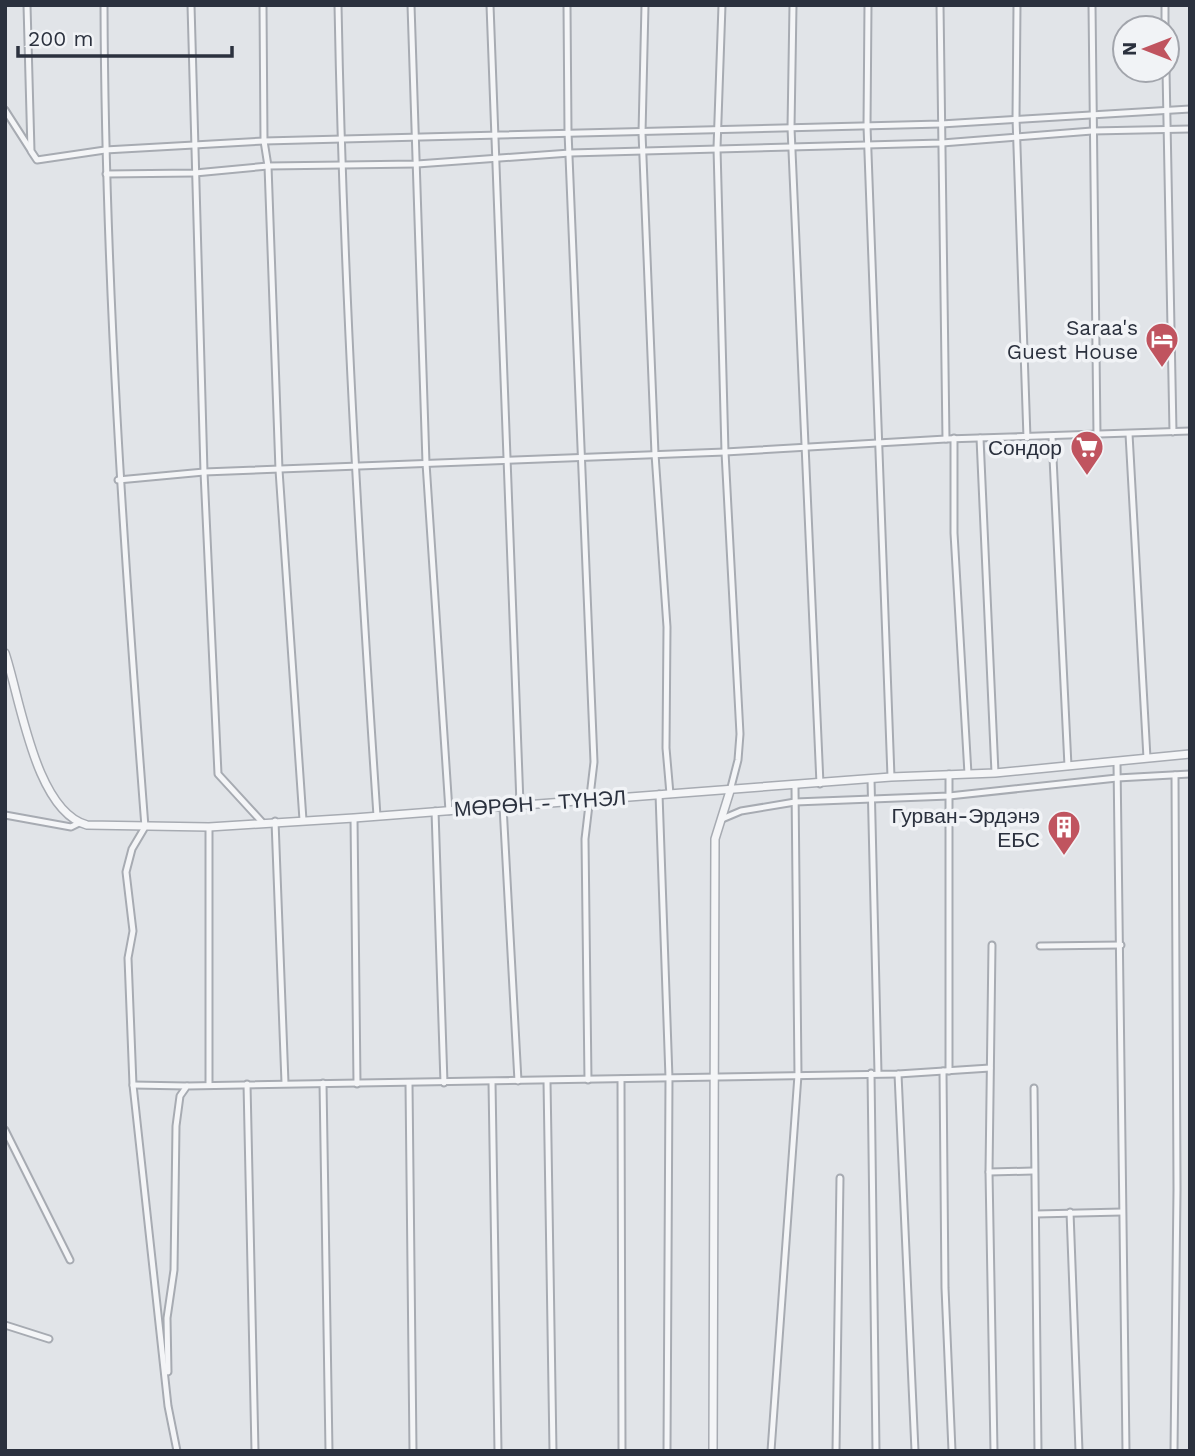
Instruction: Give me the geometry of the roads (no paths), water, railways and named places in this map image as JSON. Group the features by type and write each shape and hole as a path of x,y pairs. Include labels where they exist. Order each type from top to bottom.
{"street":[{"path":"27,5 32,151"},
{"path":"104,5 105,150 118,480 145,827 132,849 126,872 133,931 128,958 133,1085 168,1406 177,1451"},
{"path":"191,5 204,471 218,774 262,822"},
{"path":"263,5 264,141 268,166 279,470 303,820"},
{"path":"338,5 341,165 353,467 377,816"},
{"path":"411,5 426,463 449,811"},
{"path":"490,5 520,804"},
{"path":"567,5 568,132 594,762 585,839 588,1080"},
{"path":"645,5 642,133 655,454 667,627 666,748 670,794"},
{"path":"713,1451 715,839 738,760 740,734 725,452 717,148 722,5"},
{"path":"793,5 791,128 820,784"},
{"path":"868,5 867,146 891,777"},
{"path":"940,5 946,439"},
{"path":"1017,5 1016,118 1019,137 1027,438"},
{"path":"1092,5 1097,435"},
{"path":"1166,84 1173,432"},
{"path":"5,110 37,160 105,150 264,141 942,124 1166,108 1190,109"},
{"path":"106,174 195,173 268,166 417,164 570,153 942,143 1092,131 1190,129"},
{"path":"118,480 204,471 725,452 954,438 1027,438 1190,431"},
{"path":"1129,434 1147,758"},
{"path":"1052,437 1068,766"},
{"path":"954,438 954,533 968,774"},
{"path":"980,438 995,772"},
{"path":"5,653 24,732 59,807 79,823 71,827 5,815"},
{"name":"МӨРӨН - ТҮНЭЛ","path":"79,823 209,827 354,818 659,794 795,787 891,777 1118,763 1190,754"},
{"path":"1118,763 1126,1451"},
{"path":"949,774 945,1288 952,1451"},
{"path":"719,820 741,811 795,802 949,796 1117,778 1190,774"},
{"path":"1174,1451 1177,1189 1175,775"},
{"path":"871,779 878,1073"},
{"path":"771,1451 798,1075 795,787"},
{"path":"659,794 668,1078 667,1451"},
{"path":"503,806 518,1081"},
{"path":"435,811 444,1083"},
{"path":"354,818 357,1084"},
{"path":"275,821 285,1083"},
{"path":"209,827 209,1084"},
{"path":"992,946 989,1172 993,1451"},
{"path":"1040,946 1121,946"},
{"path":"133,1085 408,1084 898,1074 990,1068"},
{"path":"871,1073 876,1451"},
{"path":"898,1074 915,1451"},
{"path":"621,1079 622,1451"},
{"path":"547,1081 553,1451"},
{"path":"492,1082 498,1451"},
{"path":"323,1083 329,1451"},
{"path":"247,1084 254,1451"},
{"path":"408,1084 413,1451"},
{"path":"168,1406 167,1318 174,1270 176,1126 180,1096 187,1086"},
{"path":"1034,1088 1038,1451"},
{"path":"5,1130 70,1260"},
{"path":"989,1172 1033,1171"},
{"path":"836,1451 840,1178"},
{"path":"1070,1212 1079,1451"},
{"path":"1036,1213 1122,1212"},
{"path":"5,1325 49,1339"}],"place":[{"name":"Saraa's Guest House","path":"1162,369"},
{"name":"Сондор","path":"1087,477"},
{"name":"Гурван-Эрдэнэ ЕБС","path":"1064,857"}]}
